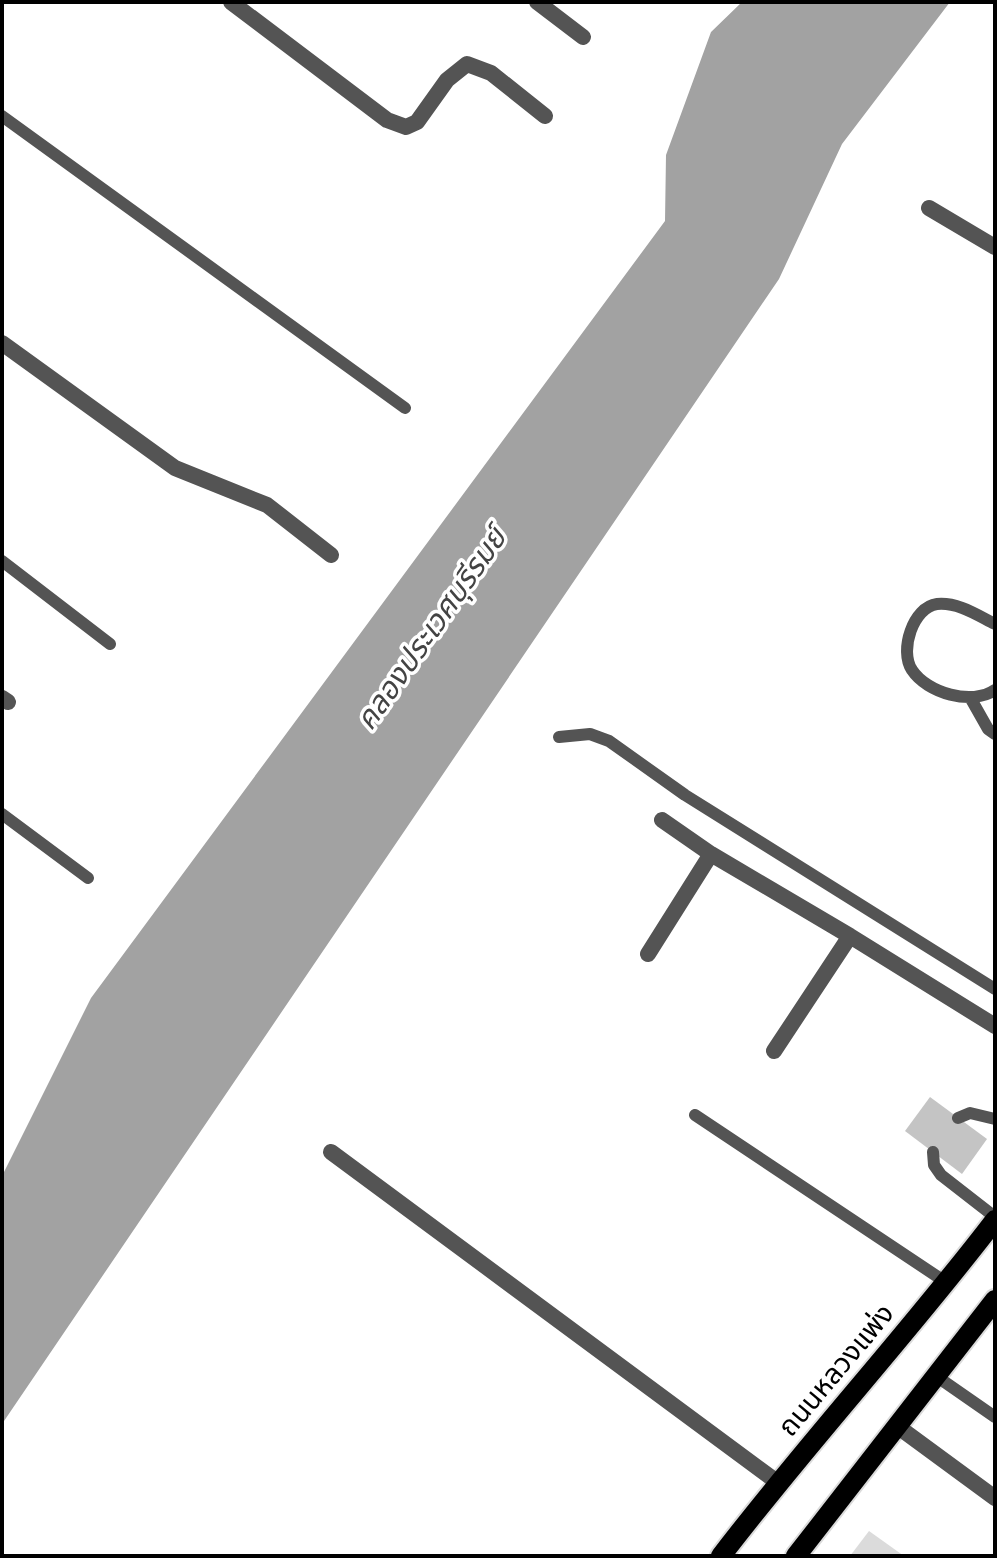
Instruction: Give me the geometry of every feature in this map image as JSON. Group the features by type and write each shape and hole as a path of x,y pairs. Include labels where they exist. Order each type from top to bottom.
{"main road":[{"name":"ถนนหลวงแพ่ง","path":"721,1556 777,1482 947,1283 995,1218"},
{"path":"796,1556 995,1300"}],"street":[{"path":"231,2 387,120 406,127 417,122 447,80 467,64 491,73 545,116"},
{"path":"537,2 583,37"},
{"path":"929,208 995,247"},
{"path":"2,343 175,468 267,505 331,555"},
{"path":"662,820 711,854 995,1026"},
{"path":"648,954 711,854"},
{"path":"774,1051 850,936"},
{"path":"331,1152 777,1482"},
{"path":"897,1426 995,1498"}],"lane":[{"path":"2,116 405,408"},
{"path":"2,561 110,644"},
{"path":"995,624 960,606 935,604 920,614 908,640 906,655 912,670 927,684 971,699 995,690"},
{"path":"971,699 988,729 995,734"},
{"path":"559,737 590,734 609,741 685,795 995,989"},
{"path":"2,814 88,878"},
{"path":"958,1118 970,1113 995,1119"},
{"path":"695,1115 947,1283"},
{"path":"933,1152 934,1165 941,1175 995,1218"},
{"path":"936,1376 995,1417"}],"shaded area":[{"path":"869,1531 904,1556 850,1556"}],"water":[{"name":"คลองประเวศบุรีรมย์","path":"742,2 950,2 842,144 779,279 2,1424 2,1176 91,998 665,221 666,155 711,32"}],"building":[{"path":"930,1097 987,1139 962,1174 905,1131"}]}
